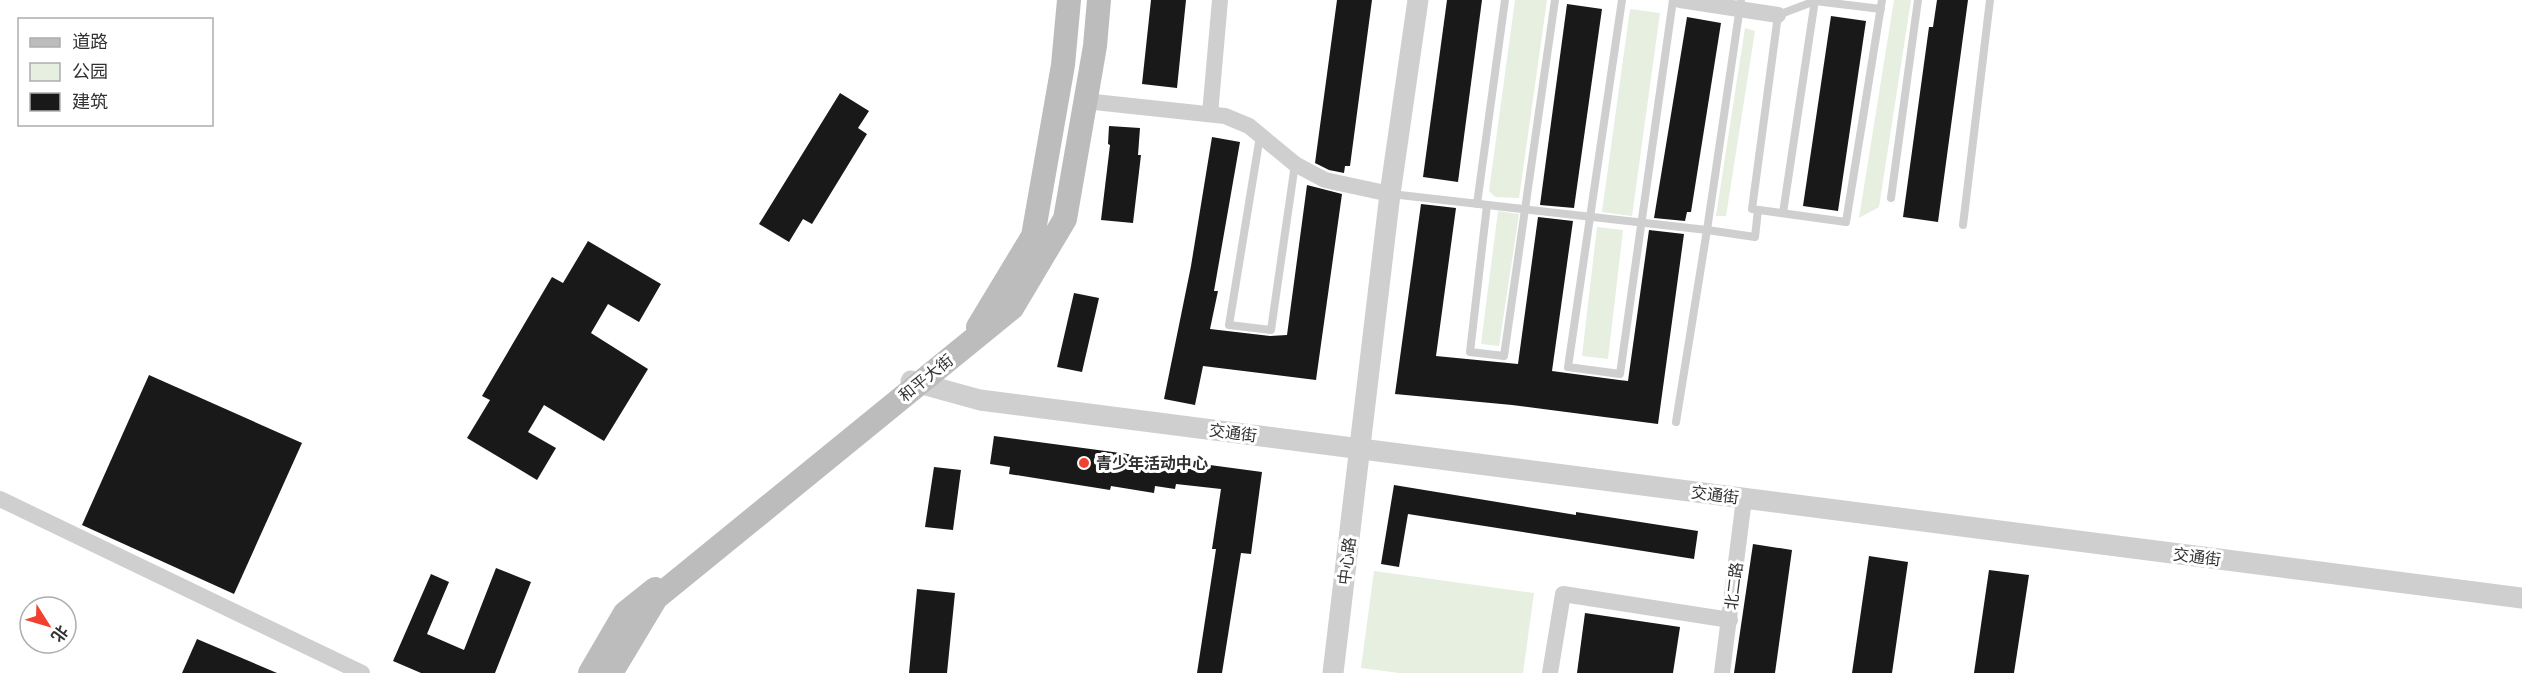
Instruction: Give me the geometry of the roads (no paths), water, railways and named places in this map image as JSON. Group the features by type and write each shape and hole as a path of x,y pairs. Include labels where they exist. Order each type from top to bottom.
{"main road":[{"name":"和平大街","path":"611,673 656,598 915,382 981,324 1033,236 1063,65 1069,0"},
{"name":"和平大街","path":"590,673 625,614 915,382 1012,308 1065,219 1095,46 1099,0"}],"street":[{"path":"1210,114 1220,0"},
{"name":"中心路","path":"1333,673 1390,194 1418,0"},
{"path":"1680,0 1741,4 1778,15"},
{"path":"1085,101 1225,116 1249,126 1295,164 1325,180 1390,194"},
{"name":"交通街","path":"915,382 980,400 2522,598"},
{"path":"0,499 362,673"},
{"name":"北二路","path":"1722,673 1744,499"},
{"path":"1550,673 1563,594 1730,620"}],"lane":[{"path":"1477,204 1505,0"},
{"path":"1487,205 1470,352 1504,356 1556,0"},
{"path":"1622,0 1568,367 1620,374 1674,0"},
{"path":"1891,198 1918,0"},
{"path":"1963,225 1990,0"},
{"path":"1783,213 1815,1"},
{"path":"1815,1 1881,4 1846,222 1752,209 1778,15 1815,1"},
{"path":"1676,422 1741,4"},
{"path":"1260,135 1229,325 1271,330 1295,164"},
{"path":"1390,194 1755,237 1758,210"}],"place":[{"name":"青少年活动中心","path":"1084,463"}]}
